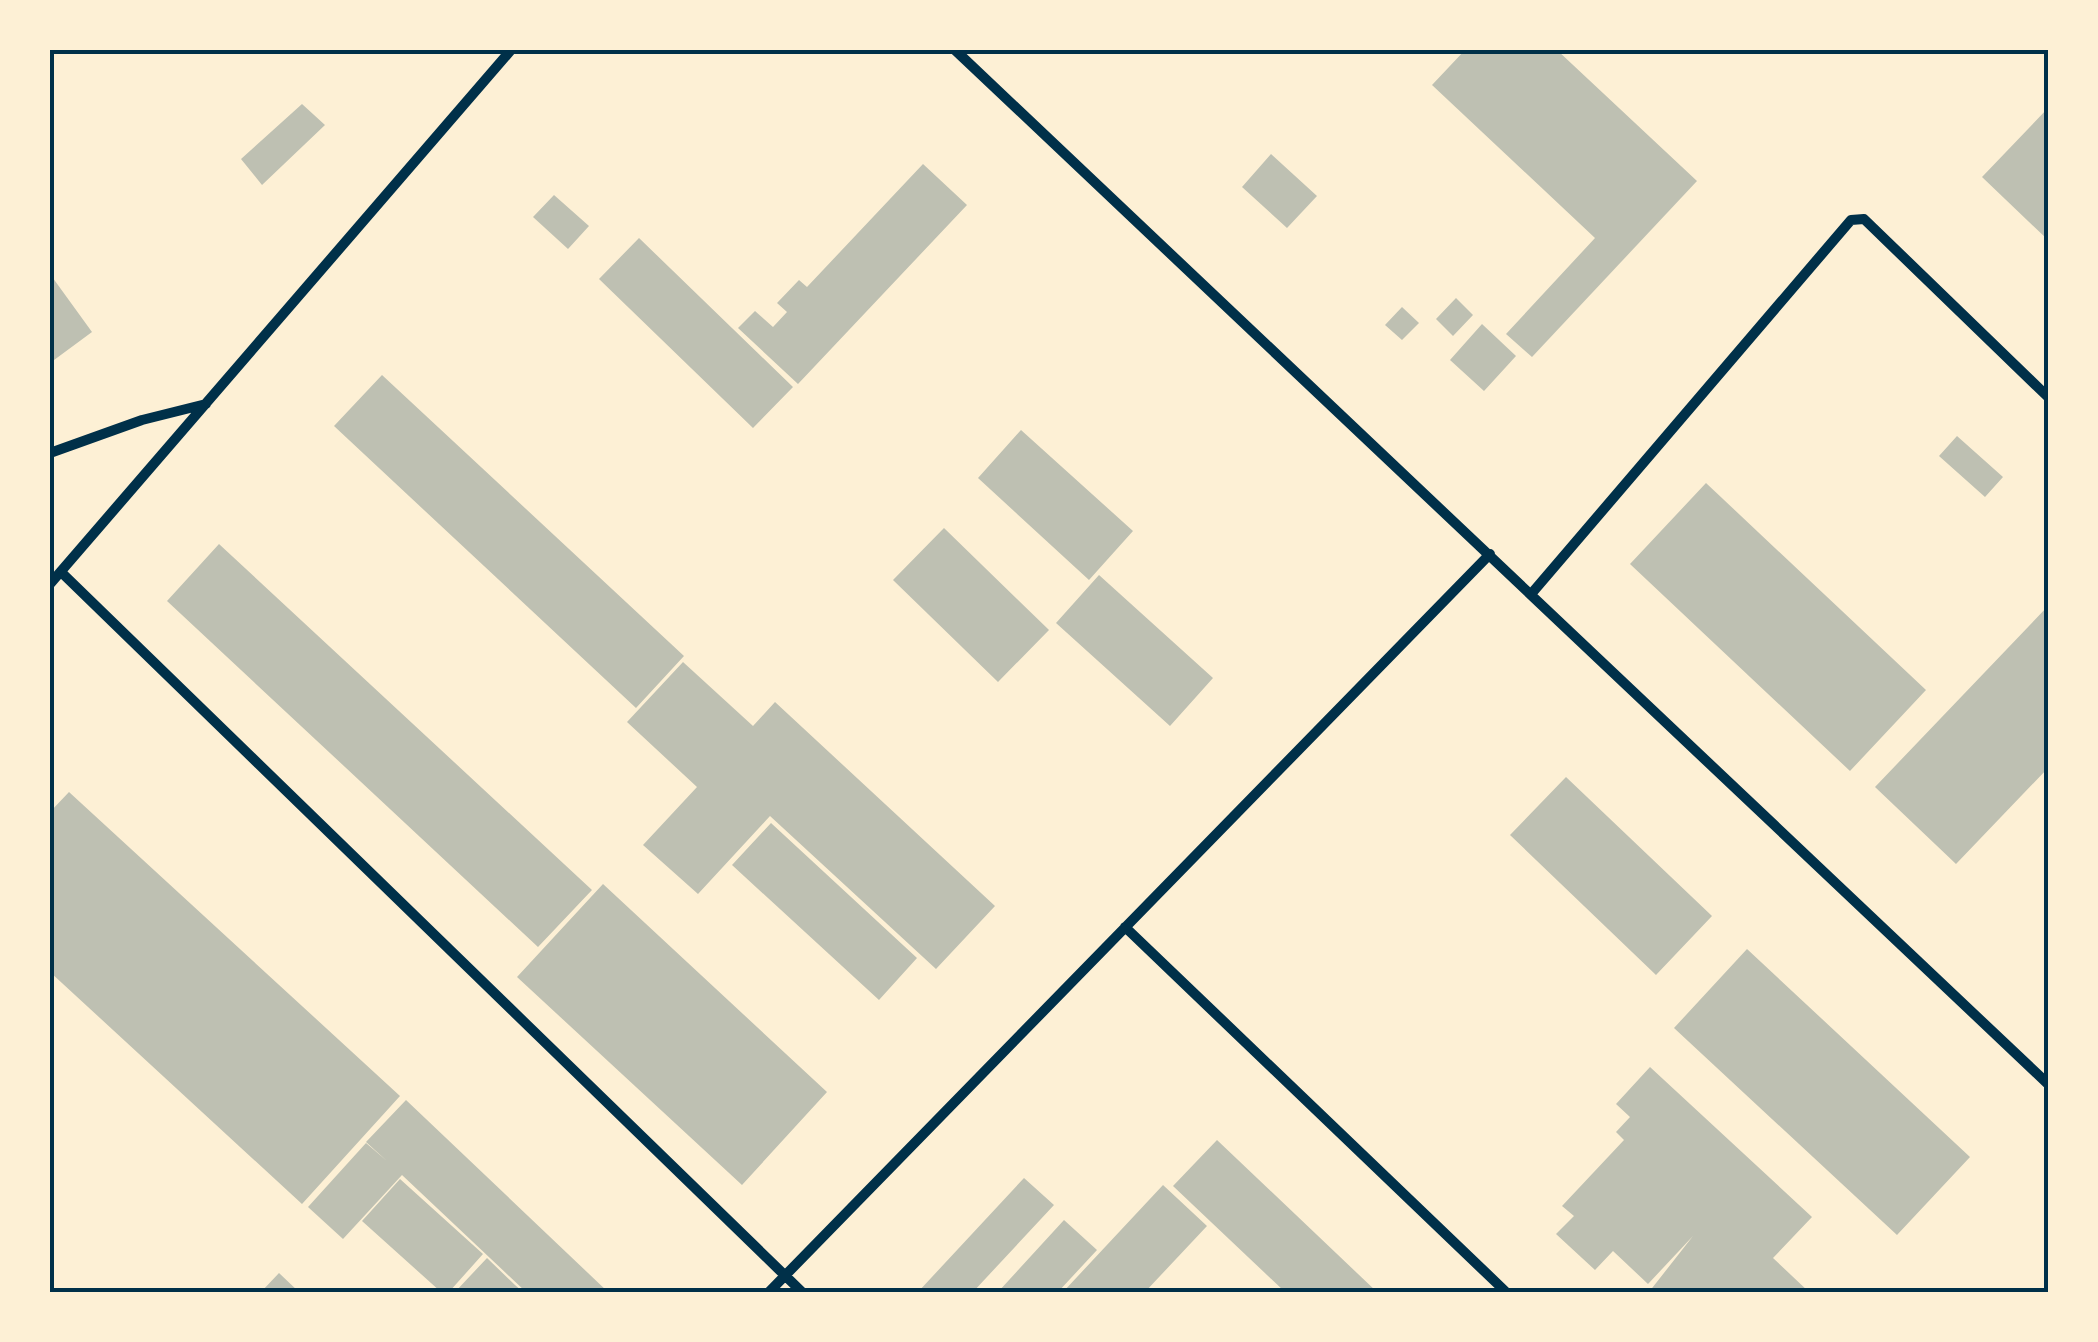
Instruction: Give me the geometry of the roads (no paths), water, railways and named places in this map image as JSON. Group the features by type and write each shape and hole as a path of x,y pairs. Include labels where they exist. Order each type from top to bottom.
{"street":[{"path":"50,584 511,50"},
{"path":"955,50 2048,1084"},
{"path":"1532,593 1852,220 1864,219 2048,396"},
{"path":"50,453 142,420 206,404"},
{"path":"769,1292 1490,554"},
{"path":"61,572 802,1292"},
{"path":"1125,928 1506,1292"}]}
